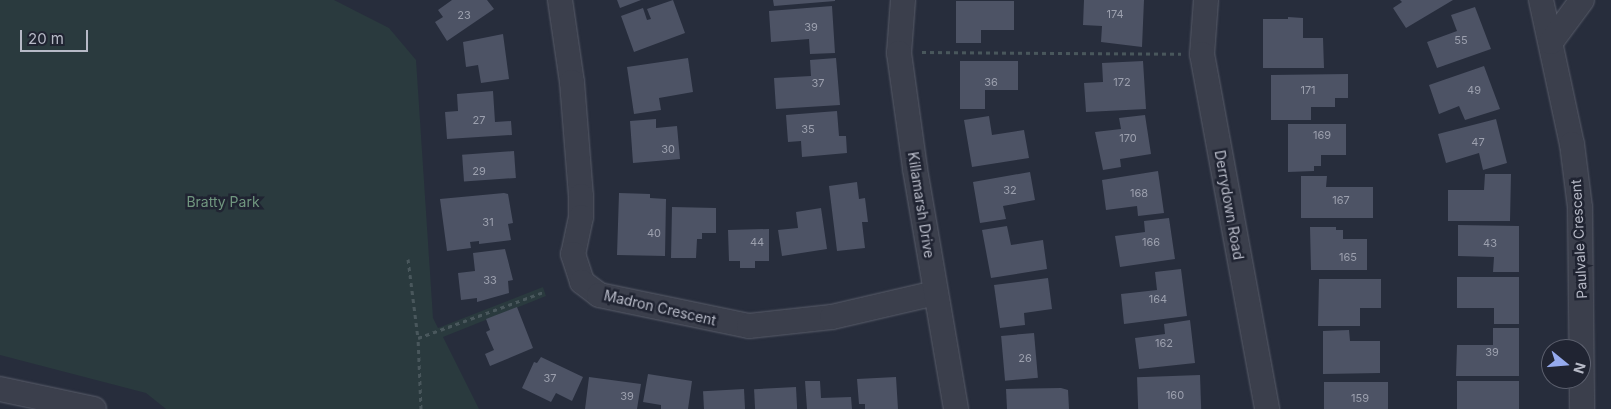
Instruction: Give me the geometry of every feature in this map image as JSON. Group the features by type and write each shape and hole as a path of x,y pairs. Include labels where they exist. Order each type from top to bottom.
{"street":[{"name":"Madron Crescent","path":"560,0 572,82 581,196 581,217 573,254 582,282 599,294 750,326 832,317 935,293"},
{"name":"Killamarsh Drive","path":"903,0 899,53 935,293 956,409"},
{"name":"Derrydown Road","path":"1206,0 1202,54 1267,409"},
{"name":"Paulvale Crescent","path":"1541,0 1572,144 1580,207 1582,409"},
{"path":"1551,42 1582,0"},
{"path":"0,389 94,409"}],"path":[{"path":"899,53 1202,54"},
{"path":"408,259 418,338 421,409"},
{"path":"418,338 544,292"}],"green space":[{"name":"Bratty Park","path":"0,0 334,0 389,28 416,60 433,318 438,328 543,287 546,296 443,337 479,409 166,409 146,393 0,355"}],"building":[{"path":"452,0 487,0 494,9 447,41 435,22 443,17 438,10"},
{"path":"617,0 641,0 620,8"},
{"path":"673,0 685,33 634,52 621,16 643,8 647,20 651,19 647,9"},
{"path":"773,0 835,0 835,1 774,6"},
{"path":"1084,0 1144,0 1142,47 1101,42 1102,26 1083,25"},
{"path":"1400,0 1453,0 1406,28 1393,8 1402,2"},
{"path":"956,1 1014,1 1014,30 981,30 981,43 956,43"},
{"path":"832,6 835,53 810,54 809,39 771,42 769,11"},
{"path":"1475,7 1491,49 1437,68 1427,42 1457,31 1451,15"},
{"path":"1288,17 1303,18 1303,38 1323,38 1324,68 1263,68 1263,19 1288,19"},
{"path":"503,34 509,79 481,83 478,65 466,67 463,42"},
{"path":"688,58 693,92 659,98 661,110 634,114 627,67"},
{"path":"836,58 840,105 776,109 774,78 811,76 810,60"},
{"path":"960,61 1018,61 1018,90 985,90 985,109 960,109"},
{"path":"1143,61 1146,109 1086,112 1084,83 1103,82 1102,63"},
{"path":"1484,66 1500,109 1465,120 1459,106 1439,114 1429,85"},
{"path":"1348,74 1348,98 1335,98 1335,107 1311,107 1311,120 1271,120 1271,75"},
{"path":"493,91 495,122 511,121 512,135 447,139 445,112 458,111 457,94"},
{"path":"837,111 839,136 846,136 847,153 802,157 801,141 788,142 786,115"},
{"path":"1145,115 1151,154 1120,159 1121,167 1103,170 1095,132 1121,129 1119,118"},
{"path":"989,116 992,135 1024,130 1029,158 972,167 964,120"},
{"path":"656,119 656,128 677,126 680,159 633,163 630,121"},
{"path":"1496,119 1507,163 1483,170 1479,153 1446,163 1438,134"},
{"path":"1288,124 1346,124 1346,155 1321,155 1321,166 1314,166 1314,171 1288,172"},
{"path":"514,151 516,178 464,182 462,155"},
{"path":"1158,171 1164,213 1138,216 1137,206 1106,210 1102,180"},
{"path":"1030,172 1035,200 1003,206 1006,219 980,223 973,182"},
{"path":"1485,174 1511,174 1510,221 1448,221 1448,190 1484,190"},
{"path":"1301,176 1327,176 1326,187 1373,187 1373,218 1301,218"},
{"path":"857,182 859,199 865,198 868,222 862,222 865,248 837,251 829,186"},
{"path":"619,193 650,194 650,198 666,199 665,256 617,255"},
{"path":"508,194 513,223 508,224 511,240 479,244 479,241 470,242 471,248 447,251 440,199"},
{"path":"672,207 716,208 716,233 702,233 702,239 697,239 696,258 671,258"},
{"path":"821,208 827,249 782,256 778,230 798,228 796,212"},
{"path":"1169,218 1175,259 1120,267 1115,236 1145,232 1144,221"},
{"path":"1458,225 1519,226 1519,272 1493,272 1494,257 1458,256"},
{"path":"1007,226 1011,245 1043,240 1047,269 991,278 982,230"},
{"path":"1310,227 1336,227 1336,230 1343,230 1343,239 1367,239 1367,270 1311,270"},
{"path":"769,229 769,261 755,261 755,268 740,268 740,261 729,261 728,230"},
{"path":"505,249 513,280 508,281 509,293 477,302 477,298 461,300 458,273 475,271 473,253"},
{"path":"1181,269 1187,316 1124,324 1121,294 1157,290 1155,272"},
{"path":"1457,277 1519,277 1519,324 1494,324 1494,308 1457,308"},
{"path":"1048,278 1052,309 1024,313 1025,325 1000,328 994,285"},
{"path":"1319,279 1381,279 1381,308 1360,308 1360,326 1318,326"},
{"path":"517,307 533,348 490,366 485,354 494,350 486,332 490,330 486,319"},
{"path":"1190,320 1195,363 1139,369 1135,338 1165,334 1164,324"},
{"path":"1493,328 1519,328 1519,376 1456,376 1457,345 1493,345"},
{"path":"1349,330 1350,341 1380,341 1380,373 1323,374 1323,331"},
{"path":"1034,333 1038,378 1005,381 1001,336"},
{"path":"541,357 583,377 572,401 556,393 551,402 522,388 534,362 537,363"},
{"path":"648,374 692,381 688,409 661,409 661,405 643,402"},
{"path":"1200,375 1201,409 1138,409 1137,377"},
{"path":"589,377 641,384 637,409 585,409"},
{"path":"896,377 898,409 865,409 865,404 859,404 857,379"},
{"path":"805,381 820,381 821,398 851,397 852,409 807,409"},
{"path":"1457,381 1519,381 1519,409 1457,409"},
{"path":"1324,382 1388,382 1388,409 1324,409"},
{"path":"796,387 797,409 755,409 754,389"},
{"path":"1061,388 1068,390 1069,409 1007,409 1006,389"},
{"path":"744,389 745,409 704,409 703,391"}]}
